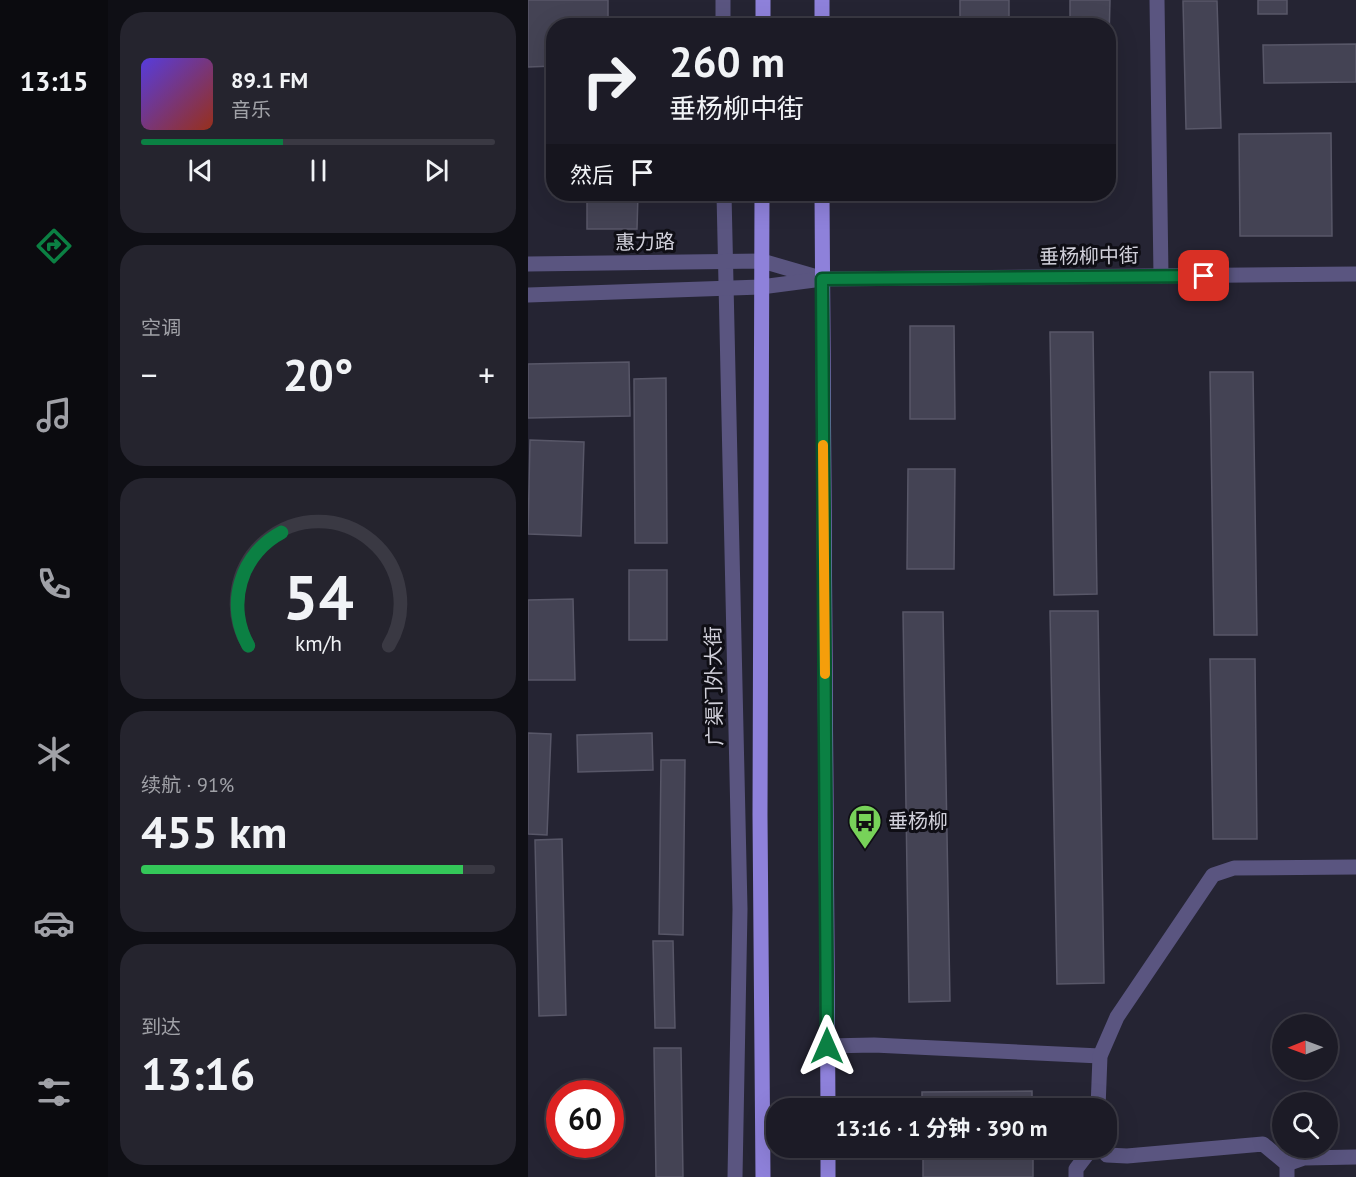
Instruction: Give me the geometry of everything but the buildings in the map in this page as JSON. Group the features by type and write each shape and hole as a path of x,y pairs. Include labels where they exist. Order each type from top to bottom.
{"main road":[{"path":"763,0 763,18"},
{"path":"822,0 822,18"},
{"path":"762,201 760,827 763,1177"},
{"path":"822,201 828,1098"},
{"path":"828,1158 828,1177"}],"street":[{"path":"723,0 723,18"},
{"path":"1157,0 1161,276"},
{"name":"广渠门外大街","path":"724,201 740,909 735,1177"},
{"name":"惠力路","path":"528,264 762,261 822,279"},
{"name":"垂杨柳中街","path":"822,279 1356,274"},
{"path":"528,295 725,288 822,279"},
{"path":"1098,1098 1100,1056 1117,1017 1213,875 1234,868 1356,867"},
{"path":"827,1046 874,1045 1100,1056"},
{"path":"1117,1156 1263,1144 1287,1171 1304,1158 1356,1157"},
{"path":"1076,1177 1076,1169 1084,1158"}],"slow traffic":[{"path":"823,445 825,674"}],"place":[{"name":"垂杨柳","path":"865,850"}],"route":[{"path":"827,1046 822,279 1204,276"}]}
